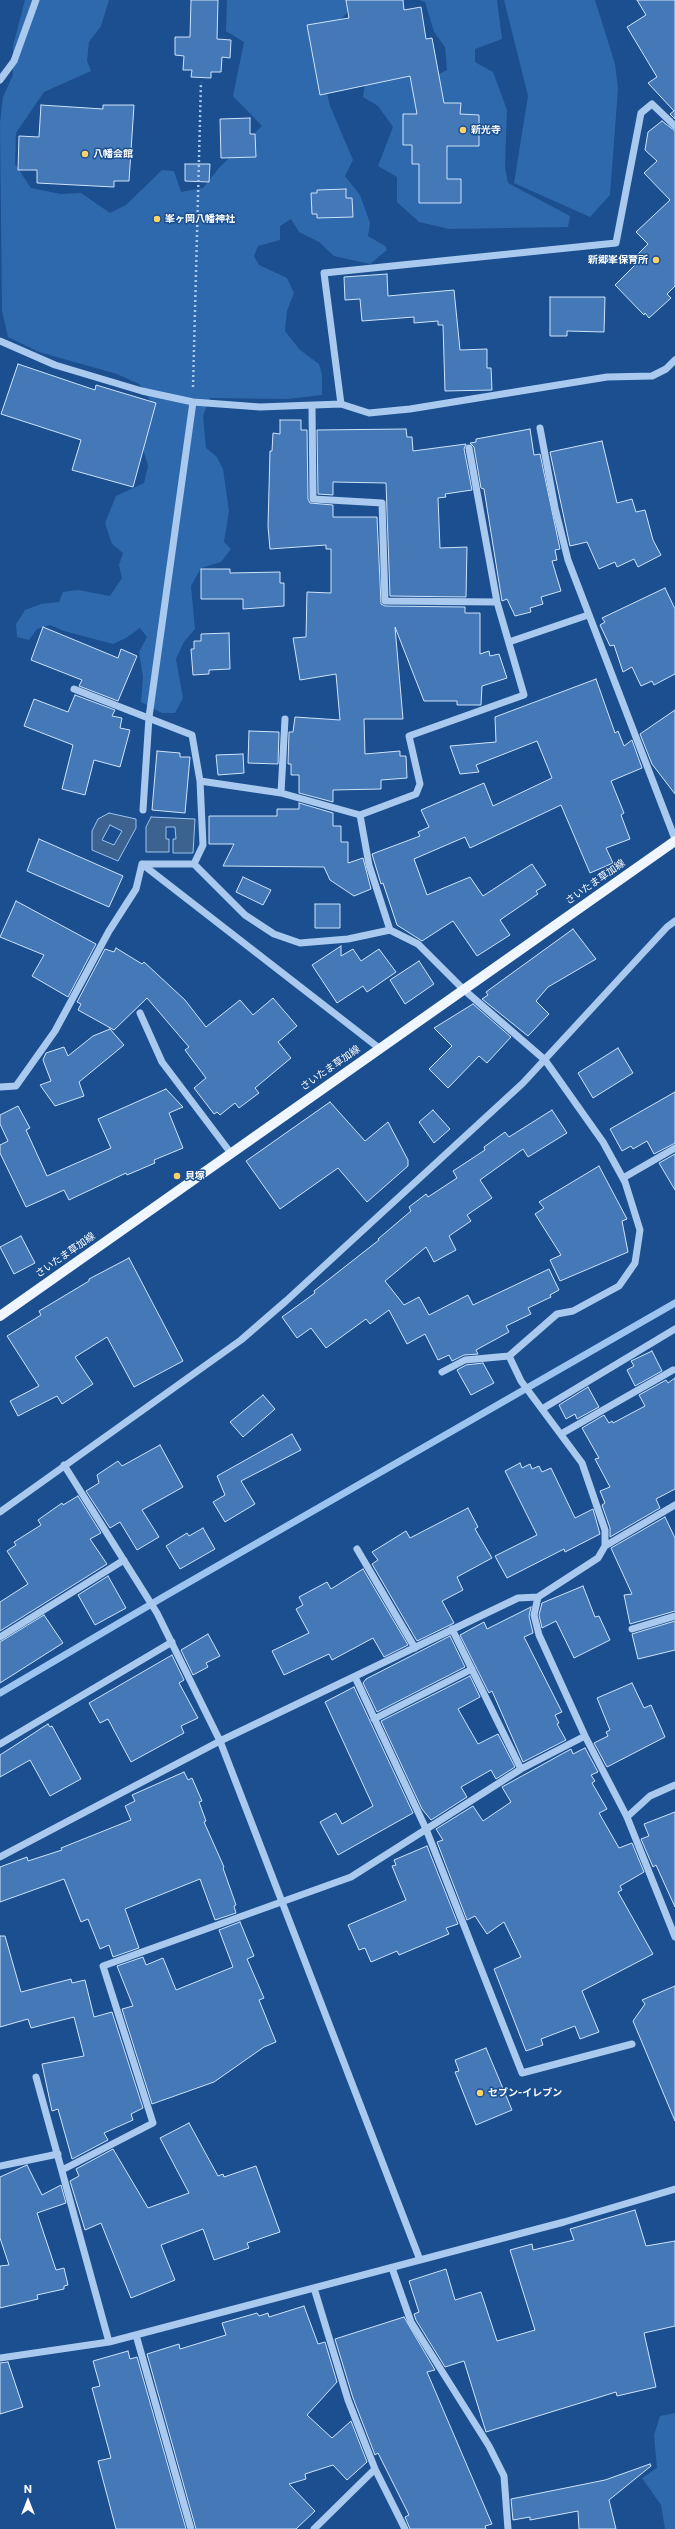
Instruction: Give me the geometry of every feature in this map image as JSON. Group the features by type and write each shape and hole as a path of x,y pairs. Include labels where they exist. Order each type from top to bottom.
{"main road":[{"name":"さいたま草加線","path":"0,1316 230,1152 675,840"}],"street":[{"path":"0,80 14,61 36,0"},
{"path":"341,404 324,273 616,243 641,113 652,104 675,126"},
{"path":"0,341 55,365 142,391 194,402 260,407 341,404 369,413 410,409 607,377 652,376 666,369 675,360"},
{"path":"143,810 149,717 194,402"},
{"path":"312,406 313,499 382,503 385,601 497,602"},
{"path":"540,428 554,508 568,560 675,840"},
{"path":"200,781 281,794 360,815 416,794 420,784 409,736 524,695 497,602 469,448"},
{"path":"509,642 588,615"},
{"path":"74,688 139,716 149,717 192,735 200,781 203,845 194,864"},
{"path":"281,794 285,719"},
{"path":"360,815 369,865 390,930"},
{"path":"142,864 194,864 245,915 274,934 300,943 348,939 390,930 418,944 463,989 545,1060 603,1142 623,1178 640,1230 635,1263 619,1286 573,1311 558,1314 509,1356 465,1360 442,1372"},
{"path":"142,864 379,1048"},
{"path":"0,1087 16,1086 55,1031 109,931 136,889 142,864"},
{"path":"0,1512 241,1340 524,1083 667,927 675,921"},
{"path":"140,1013 162,1062 230,1152"},
{"path":"623,1178 675,1148"},
{"path":"542,1409 675,1329"},
{"path":"509,1356 521,1381 531,1396 582,1463 605,1530 605,1546"},
{"path":"561,1434 673,1370"},
{"path":"64,1465 157,1613 220,1742 281,1904 419,2257"},
{"path":"0,1857 220,1742 452,1629 518,1598 538,1597 598,1558 605,1546 675,1505"},
{"path":"357,1549 415,1648"},
{"path":"0,1637 124,1560"},
{"path":"538,1597 534,1615 539,1636 585,1736 627,1817 675,1937"},
{"path":"632,1629 675,1616"},
{"path":"452,1629 520,1769"},
{"path":"0,1744 172,1642"},
{"path":"374,1719 472,1669"},
{"path":"355,1677 426,1829 522,2073 632,2044"},
{"path":"62,2170 153,2124 103,1966 281,1904 351,1877 520,1769 585,1736"},
{"path":"627,1817 650,1796 675,1785"},
{"path":"36,2077 109,2342"},
{"path":"0,2166 58,2154"},
{"path":"0,2358 109,2342 392,2268 419,2257 564,2222 675,2189"},
{"path":"392,2268 411,2322 489,2446 504,2476 508,2529"},
{"path":"314,2288 348,2400 375,2469 405,2529"},
{"path":"136,2335 190,2529"},
{"path":"314,2529 375,2469"}],"path":[{"path":"194,402 201,82"}],"shaded area":[{"name":"峯ヶ岡八幡神社","path":"25,0 109,0 101,26 89,42 87,61 91,71 44,92 16,133 15,164 31,188 61,194 81,193 110,213 126,205 162,170 174,171 181,192 203,188 219,168 262,126 233,96 244,42 226,31 227,0 360,0 329,31 322,71 330,106 353,160 345,176 360,195 370,223 368,236 385,246 387,250 370,264 334,256 319,242 299,232 291,219 280,226 280,240 258,246 254,256 259,265 287,278 294,293 287,311 285,331 300,350 319,364 322,375 322,395 288,399 210,398 203,416 206,448 217,457 223,469 229,511 224,542 231,549 221,562 201,568 191,586 195,629 184,642 176,659 183,698 175,713 162,713 141,702 143,677 139,652 147,637 140,628 126,638 113,644 64,631 50,625 37,629 29,640 17,637 16,624 25,610 41,604 59,602 63,592 78,590 110,596 122,578 119,565 123,553 112,544 105,523 116,496 144,483 148,466 143,449 151,402 139,384 117,374 39,352 8,337 2,311 0,123 3,97 13,75 13,46"},
{"path":"419,0 497,0 502,39 475,49 475,62 493,72 507,110 505,167 508,183 570,216 568,227 449,229 419,222 397,202 397,177 378,166 393,127 378,106 363,97 366,76 385,66 433,77 447,70 445,47 434,32 425,2"},
{"path":"504,0 595,0 615,64 618,89 610,195 590,217 514,183 528,96"},
{"path":"109,813 136,819 136,828 118,861 92,850 92,831 98,819","holes":["110,825 122,831 114,845 102,840"]},
{"path":"151,817 195,819 193,853 173,853 173,839 176,839 175,827 166,827 166,839 169,839 169,852 146,852 146,827"},
{"path":"675,2413 675,2529 665,2529 661,2505 642,2478 657,2468 654,2435 660,2416"}],"building":[{"path":"191,0 218,0 217,39 231,40 230,58 222,57 221,72 211,72 211,78 191,77 192,70 183,70 184,56 175,55 175,37 190,37"},
{"path":"346,0 403,0 404,10 421,7 426,39 432,38 444,103 461,103 460,114 479,115 479,146 447,146 447,179 461,179 461,203 419,203 419,164 412,164 412,145 403,145 403,114 417,114 410,76 320,95 307,25 349,18"},
{"path":"637,0 675,0 675,119 670,114 674,111 648,83 657,77 627,27 646,15"},
{"name":"八幡会館","path":"41,105 103,109 103,105 134,105 129,181 114,181 114,187 37,183 37,170 18,170 19,136 39,137"},
{"path":"250,118 250,134 255,134 256,157 221,158 220,119"},
{"name":"新郷峯保育所","path":"662,121 675,131 675,286 667,294 671,298 649,318 645,313 644,315 615,285 638,262 634,258 648,244 636,232 670,200 644,173 657,161 645,150 648,132"},
{"path":"185,164 210,164 209,182 185,181"},
{"path":"346,189 346,198 352,198 353,217 317,218 317,214 312,214 311,193 317,193 317,190"},
{"path":"387,274 388,296 454,290 460,350 487,349 487,368 491,368 492,390 445,391 443,325 438,325 438,321 414,323 414,317 362,321 360,299 345,300 344,277"},
{"path":"550,297 605,297 604,332 567,331 567,336 550,336"},
{"path":"18,364 95,390 96,385 156,403 133,487 72,470 81,440 1,414"},
{"path":"280,420 301,420 301,430 307,430 308,499 310,503 333,505 333,517 377,517 381,604 385,606 465,607 465,613 480,613 480,654 489,651 490,656 499,654 507,678 482,686 481,705 457,705 457,701 424,701 395,627 403,719 364,719 365,754 400,751 400,756 406,756 407,778 381,780 381,789 333,790 333,802 299,793 299,775 291,775 291,764 288,764 289,732 293,732 295,717 340,720 336,674 300,680 293,638 306,637 307,592 331,593 331,549 326,549 326,545 270,549 268,526 270,451 272,451 273,433 280,434"},
{"path":"406,429 407,437 412,437 413,451 466,444 464,449 472,490 445,494 446,497 438,498 440,548 467,547 466,597 390,596 386,483 333,482 333,495 318,494 317,430"},
{"path":"530,429 534,455 540,454 560,549 555,550 557,560 552,561 561,591 541,597 543,604 530,608 531,612 515,616 507,599 502,601 484,489 481,488 474,447 470,443 476,442 476,439"},
{"path":"602,441 617,503 632,499 636,512 645,510 653,540 661,555 638,567 634,559 617,567 615,562 599,569 587,542 570,546 550,452"},
{"path":"201,569 230,569 230,573 280,572 280,583 284,583 284,606 243,609 243,599 201,599"},
{"path":"665,588 675,609 675,674 654,685 652,681 641,686 632,667 623,672 614,645 610,646 600,625 605,622 602,618"},
{"path":"43,627 118,658 121,649 137,656 118,701 79,686 82,680 31,660"},
{"path":"229,633 230,669 209,670 209,674 193,675 191,649 194,649 194,641 201,641 201,634"},
{"path":"596,679 615,733 618,731 624,746 632,740 642,768 611,781 624,813 621,815 630,839 606,848 613,863 590,873 561,805 470,848 465,837 414,859 427,895 470,877 483,896 532,864 546,885 536,891 538,894 500,920 510,935 477,956 453,921 422,941 397,925 383,883 381,884 372,854 420,836 418,832 429,827 421,810 484,783 493,806 552,778 537,741 476,765 479,772 460,774 450,746 496,742 495,717"},
{"path":"75,695 115,710 112,716 122,718 120,728 130,730 120,767 94,760 85,795 62,789 73,745 24,726 34,699 68,712"},
{"path":"675,710 675,794 652,764 640,734"},
{"path":"249,731 279,732 278,764 248,763"},
{"path":"157,751 180,753 180,757 190,757 185,813 152,810"},
{"path":"243,754 244,773 218,775 216,755"},
{"path":"299,803 333,813 333,826 341,826 341,842 348,842 348,863 363,858 371,889 354,896 330,880 324,867 223,866 234,844 209,844 209,816 277,816 277,809 299,809"},
{"path":"39,839 123,876 109,907 27,871"},
{"path":"243,877 271,890 263,905 236,892"},
{"path":"16,901 96,944 68,997 32,976 44,955 0,937"},
{"path":"315,904 340,904 340,928 315,928"},
{"path":"573,929 596,959 548,987 536,1001 549,1014 528,1036 482,999 488,995 486,992"},
{"path":"341,946 341,956 353,949 361,961 379,949 396,972 367,992 363,986 337,1003 312,965"},
{"path":"116,948 142,964 144,962 185,1000 206,1027 240,1000 253,1015 273,998 297,1026 278,1042 291,1058 255,1088 259,1093 239,1108 235,1103 220,1115 217,1112 214,1114 194,1088 206,1078 185,1050 189,1047 147,998 114,1030 78,1010 81,1004 77,1002 105,949 114,952"},
{"path":"419,961 434,984 405,1004 390,980"},
{"path":"473,1004 511,1037 487,1063 479,1056 448,1088 429,1069 452,1046 434,1028"},
{"path":"110,1029 124,1045 79,1082 84,1096 55,1106 40,1085 51,1081 43,1060 46,1053 64,1047 68,1056 93,1036"},
{"path":"618,1048 633,1073 593,1098 578,1073"},
{"path":"166,1089 183,1107 169,1113 183,1148 154,1160 155,1163 127,1175 126,1173 69,1200 64,1190 26,1207 0,1153 0,1145 8,1141 0,1124 0,1115 18,1106 30,1128 26,1130 47,1176 111,1148 98,1119"},
{"path":"675,1092 675,1143 654,1154 647,1141 633,1149 631,1146 622,1151 610,1129"},
{"path":"330,1102 365,1141 388,1122 408,1160 408,1166 367,1202 338,1168 280,1209 246,1161"},
{"path":"433,1110 450,1129 434,1143 419,1122"},
{"path":"552,1110 567,1133 528,1157 523,1149 480,1180 492,1198 467,1215 471,1221 449,1236 456,1250 434,1262 426,1247 385,1281 404,1305 419,1297 429,1315 468,1295 473,1305 549,1269 559,1290 550,1295 551,1297 528,1308 531,1314 506,1326 509,1332 476,1350 478,1354 464,1355 452,1361 449,1355 438,1360 425,1334 407,1344 389,1310 370,1324 366,1319 326,1348 311,1328 297,1338 282,1317 315,1293 314,1291 379,1240 378,1239 411,1211 409,1207 426,1194 428,1197 457,1178 453,1171 485,1150 484,1147 505,1132 509,1137"},
{"path":"675,1154 675,1190 659,1163"},
{"path":"599,1166 627,1219 622,1221 628,1252 560,1281 550,1260 561,1255 535,1214 544,1208 539,1202"},
{"path":"21,1236 35,1263 14,1274 0,1247"},
{"path":"129,1258 183,1361 134,1387 107,1337 75,1357 93,1384 62,1404 57,1396 18,1416 10,1401 39,1386 7,1336 41,1315 39,1311 89,1281 89,1279"},
{"path":"652,1351 662,1371 635,1386 627,1370 634,1366 631,1361"},
{"path":"483,1363 494,1383 471,1395 457,1370 466,1365"},
{"path":"675,1378 675,1489 656,1499 660,1508 610,1537 610,1528 602,1505 605,1503 600,1491 610,1487 595,1459 599,1458 582,1428 604,1415 609,1423 612,1421 613,1423 645,1406 639,1395 666,1380 668,1383"},
{"path":"588,1387 599,1407 577,1419 575,1414 566,1419 559,1405"},
{"path":"263,1395 275,1409 243,1437 230,1422"},
{"path":"292,1434 301,1450 241,1481 255,1504 225,1522 213,1502 225,1495 217,1476"},
{"path":"160,1445 183,1487 142,1510 159,1537 137,1550 120,1522 110,1528 86,1491 99,1483 97,1475 118,1461 122,1466"},
{"path":"520,1463 522,1468 530,1464 532,1469 539,1466 542,1472 551,1468 575,1518 593,1509 600,1534 565,1552 564,1549 507,1578 495,1556 537,1535 505,1471"},
{"path":"78,1496 101,1533 90,1539 107,1564 0,1631 0,1602 28,1584 7,1551 16,1545 14,1542 41,1525 38,1520 62,1503 63,1505"},
{"path":"468,1508 478,1527 475,1529 492,1558 457,1577 463,1590 442,1601 454,1623 417,1641 372,1564 378,1560 372,1552 406,1531 410,1538"},
{"path":"665,1517 675,1538 675,1611 630,1624 624,1595 632,1594 611,1548"},
{"path":"203,1528 215,1549 180,1569 166,1546 187,1533 189,1536"},
{"path":"363,1569 408,1645 384,1657 373,1638 332,1660 329,1654 284,1675 272,1651 309,1633 296,1609 303,1605 299,1597 327,1582 331,1589"},
{"path":"108,1576 126,1608 95,1625 78,1595"},
{"path":"583,1586 595,1617 599,1616 610,1640 574,1658 556,1621 542,1628 539,1615 542,1603"},
{"path":"531,1607 529,1616 533,1633 524,1637 562,1712 555,1715 559,1723 557,1724 566,1740 523,1762 492,1691 489,1693 460,1635 484,1622 487,1629"},
{"path":"44,1615 63,1643 0,1683 0,1642"},
{"path":"675,1621 675,1650 638,1659 632,1634"},
{"path":"208,1634 220,1656 206,1663 208,1667 193,1675 181,1650"},
{"path":"450,1636 465,1667 377,1712 363,1683 366,1679"},
{"path":"172,1655 184,1680 179,1683 198,1718 181,1726 184,1733 131,1762 108,1719 100,1723 89,1703"},
{"path":"470,1676 480,1697 458,1709 478,1744 498,1734 515,1767 496,1779 491,1770 461,1787 467,1797 431,1820 422,1809 381,1721"},
{"path":"632,1683 644,1708 651,1705 665,1737 607,1767 594,1743 608,1736 606,1732 610,1730 597,1698"},
{"path":"354,1687 413,1813 338,1855 320,1822 336,1813 342,1824 373,1806 325,1702"},
{"path":"48,1724 50,1727 52,1726 81,1779 50,1796 30,1760 0,1777 0,1755"},
{"path":"585,1748 598,1772 591,1775 595,1781 592,1783 607,1809 599,1813 619,1848 632,1843 644,1872 620,1886 622,1890 618,1892 653,1954 582,1991 599,2032 580,2039 575,2026 541,2039 543,2045 526,2051 494,1969 521,1957 504,1922 487,1934 475,1916 467,1920 437,1842 443,1840 436,1829 473,1806 483,1821 511,1802 502,1787 571,1749 573,1754"},
{"path":"184,1772 188,1780 192,1778 202,1801 199,1802 206,1821 204,1822 224,1867 223,1868 236,1905 234,1906 236,1913 215,1920 200,1879 125,1909 139,1948 113,1957 109,1945 100,1949 88,1919 81,1922 64,1879 0,1902 0,1867 27,1857 28,1861 62,1850 61,1848 131,1820 125,1806 135,1801 132,1795"},
{"path":"675,1812 675,1907 656,1865 653,1867 641,1839 649,1836 644,1824"},
{"path":"427,1846 458,1924 446,1928 449,1934 399,1955 397,1951 371,1962 365,1948 359,1950 348,1925 406,1900 392,1866 396,1865 394,1860"},
{"path":"240,1922 254,1956 247,1959 264,1998 259,2000 276,2042 264,2047 214,2082 152,2104 122,2009 133,2006 117,1966 143,1957 146,1965 163,1958 176,1990 233,1967 219,1930"},
{"path":"0,1936 5,1936 21,1992 71,1979 72,1983 85,1980 94,2017 112,2012 143,2108 131,2114 133,2120 104,2133 108,2140 72,2159 58,2109 52,2111 42,2064 84,2056 74,2017 31,2028 28,2019 0,2027"},
{"path":"675,1986 675,2121 633,2021 645,2004 642,2000"},
{"path":"486,2048 512,2110 476,2125 455,2072 459,2071 455,2060"},
{"path":"189,2123 218,2176 223,2174 224,2177 256,2166 280,2232 247,2243 249,2248 214,2260 203,2229 161,2245 175,2280 131,2298 101,2223 85,2230 70,2181 79,2176 76,2169 113,2149 148,2208 189,2193 160,2138"},
{"path":"27,2165 42,2195 61,2185 66,2203 37,2213 56,2270 64,2268 68,2285 64,2286 64,2289 37,2295 38,2299 0,2308 0,2266 9,2265 0,2238 0,2177"},
{"path":"635,2210 646,2246 675,2241 675,2326 644,2333 656,2387 617,2396 616,2392 486,2432 464,2361 445,2367 416,2320 414,2314 419,2312 409,2281 446,2269 455,2300 481,2292 497,2341 535,2330 510,2250 532,2244 533,2250 574,2240 570,2229"},
{"path":"304,2306 318,2344 325,2342 337,2382 307,2415 332,2438 351,2421 367,2462 347,2480 333,2465 305,2474 306,2479 289,2484 315,2511 296,2529 196,2529 147,2354 179,2344 180,2349 226,2335 222,2323 257,2313 259,2316 268,2313 269,2317"},
{"path":"404,2317 435,2370 427,2372 492,2524 485,2526 486,2529 410,2529 405,2517 409,2515 378,2453 375,2455 353,2398 335,2339"},
{"path":"128,2351 130,2359 137,2357 186,2529 116,2529 98,2461 111,2458 92,2388 100,2386 93,2361"},
{"path":"8,2362 23,2407 0,2414 0,2363"},
{"path":"650,2464 651,2466 609,2500 616,2529 579,2529 578,2511 530,2520 530,2517 513,2520 511,2499 605,2480"}],"waterway":[{"path":"0,1693 165,1596 675,1303"}],"place":[{"name":"新光寺","path":"463,130"},
{"name":"八幡会館","path":"85,154"},
{"name":"峯ヶ岡八幡神社","path":"157,219"},
{"name":"新郷峯保育所","path":"656,260"},
{"name":"貝塚","path":"177,1176"},
{"name":"セブン-イレブン","path":"480,2093"}]}
